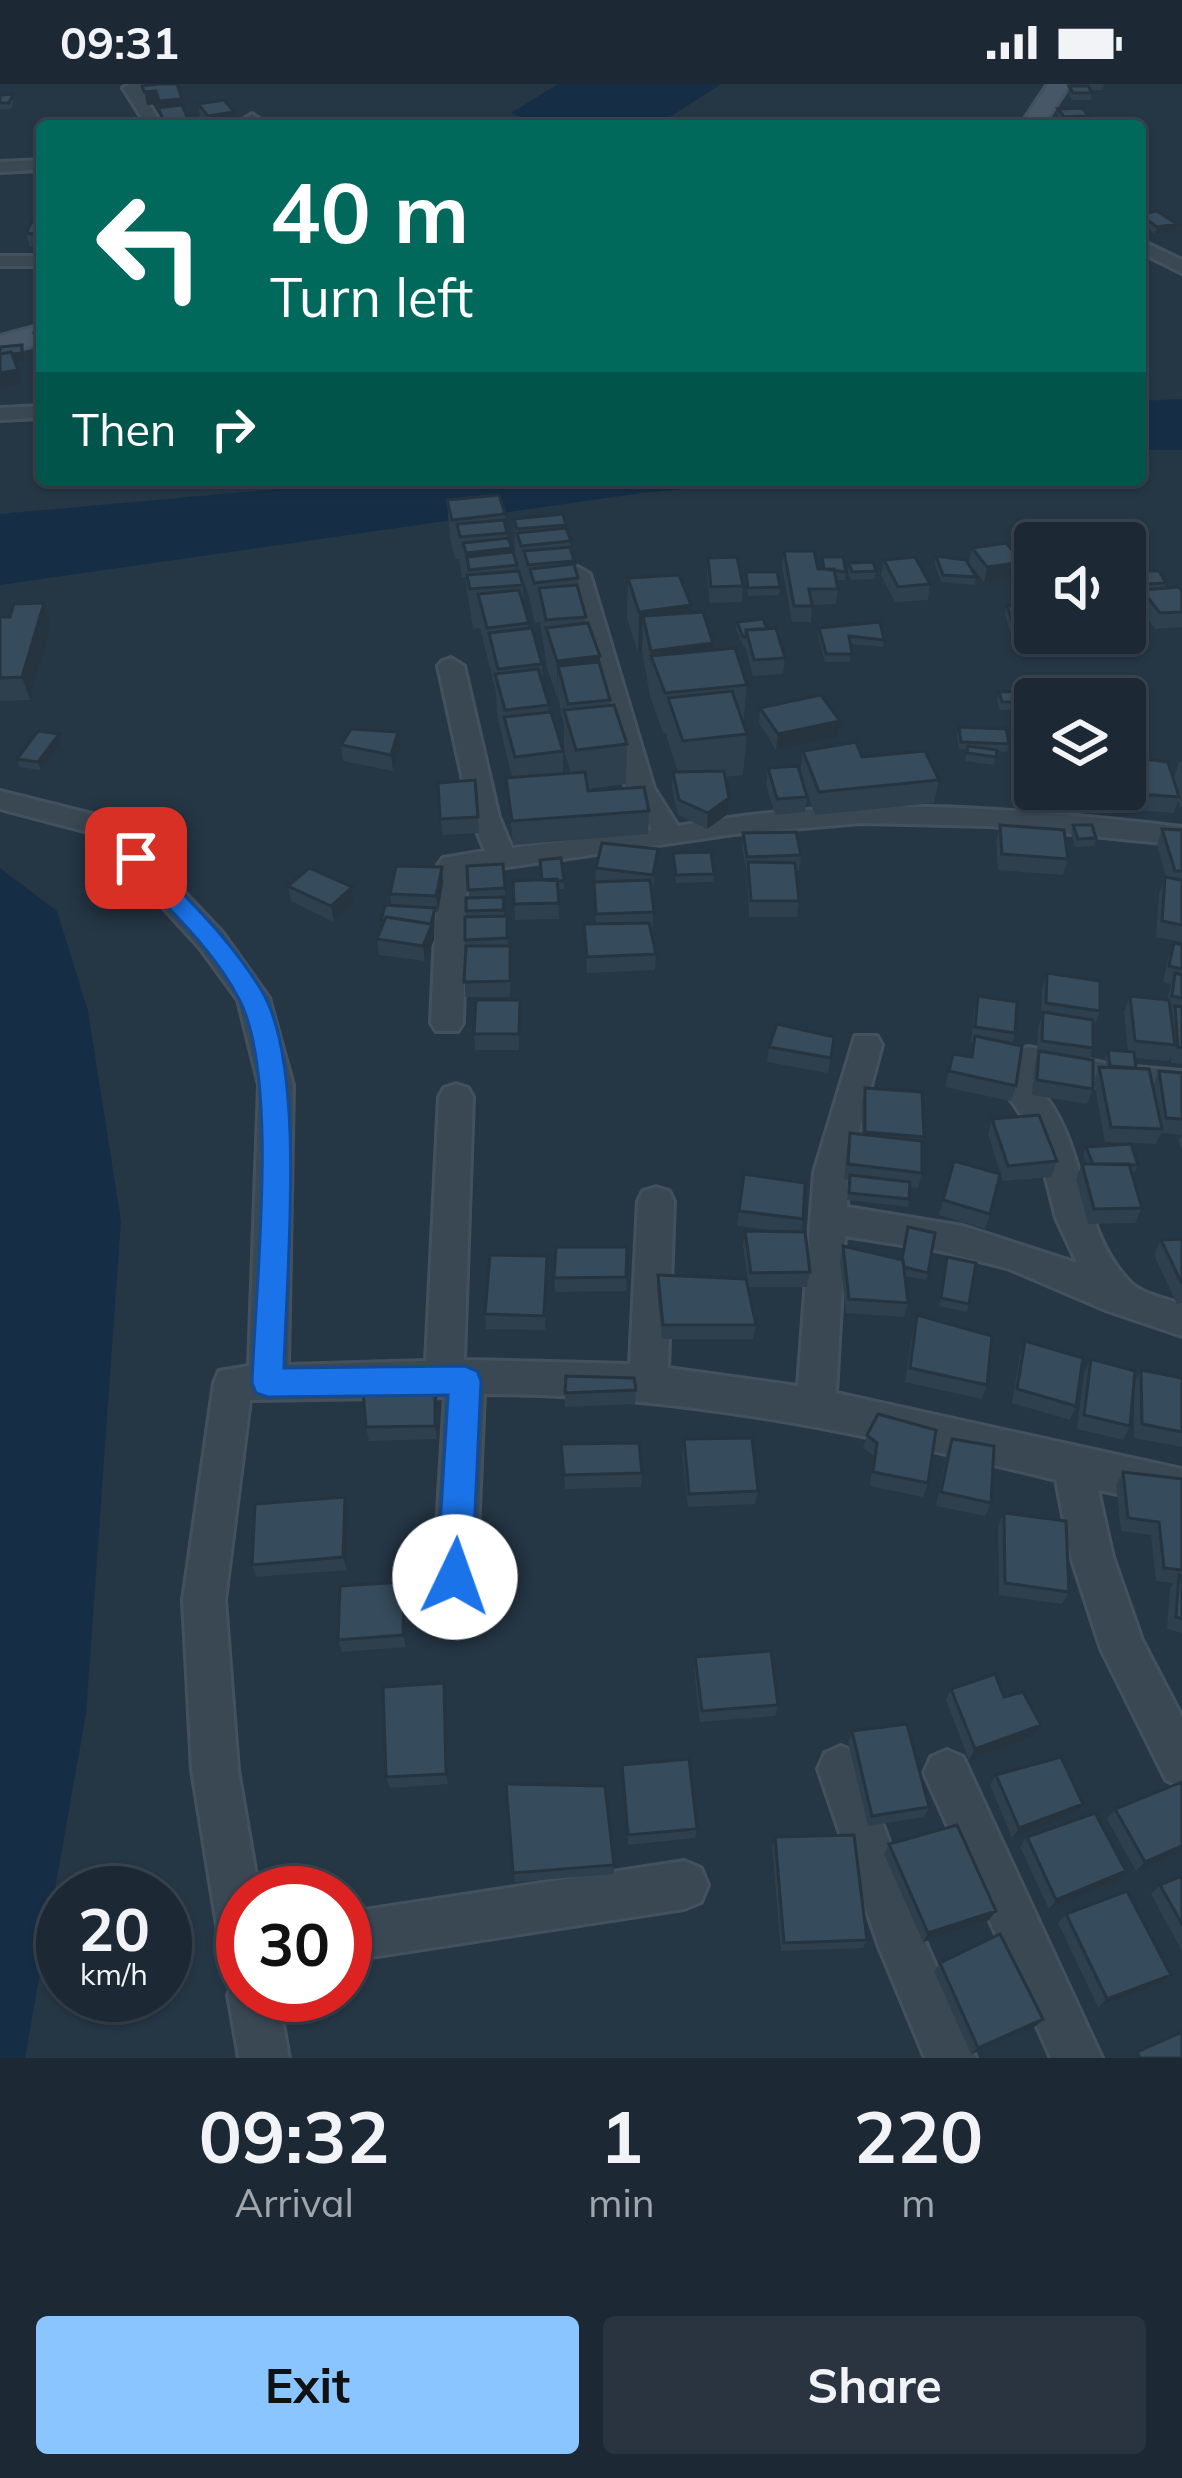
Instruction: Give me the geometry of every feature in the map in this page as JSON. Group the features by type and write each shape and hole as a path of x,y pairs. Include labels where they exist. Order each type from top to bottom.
{"main road":[{"path":"1035,120 1059,84"},
{"path":"0,345 36,336"}],"street":[{"path":"151,120 131,88 159,84"},
{"path":"0,167 36,165"},
{"path":"1146,248 1182,267"},
{"path":"0,261 36,261"},
{"path":"0,414 36,412"},
{"path":"578,574 640,788 671,837"},
{"path":"451,666 485,817 501,856"},
{"path":"0,800 106,827 211,940 253,998 276,1085 268,1383"},
{"path":"447,1023 453,866 818,816 946,812 1182,836"},
{"path":"816,1408 825,1219 847,1103 866,1046"},
{"path":"1121,1300 1075,1222 1066,1165 1045,1114 1022,1090 1028,1059 1112,1078 1182,1084"},
{"path":"455,1577 456,1097"},
{"path":"648,1384 656,1202"},
{"path":"825,1219 898,1228 1008,1253 1182,1320"},
{"path":"231,1866 215,1770 204,1600 233,1383 648,1384 816,1408 1182,1488"},
{"path":"1073,1466 1092,1557 1123,1649 1181,1761"},
{"path":"841,1769 904,1947 951,2058"},
{"path":"946,1773 1077,2058"},
{"path":"372,1932 684,1885"},
{"path":"258,2022 264,2058"}],"water":[{"path":"558,84 721,84 665,120 528,120 511,113"},
{"path":"1182,399 1182,450 1146,450 1146,401"},
{"path":"312,486 718,486 0,585 0,514"},
{"path":"0,868 57,911 88,1011 121,1221 86,1714 59,1866 36,1866 36,1996 25,2058 0,2058"}],"building":[{"path":"177,84 182,99 159,101 156,91 144,92 142,86"},
{"path":"1069,86 1088,86 1092,93 1073,93"},
{"path":"13,94 9,103 0,103 0,95"},
{"path":"224,100 234,112 208,116 198,104"},
{"path":"182,105 188,118 164,120 158,108"},
{"path":"1082,108 1089,116 1064,117 1058,109"},
{"path":"1157,211 1177,224 1157,227 1146,219 1146,213"},
{"path":"34,218 36,218 36,234 26,233"},
{"path":"22,345 22,353 0,354 0,347"},
{"path":"11,352 18,370 0,373 0,354"},
{"path":"499,495 505,514 452,520 447,500"},
{"path":"563,514 566,525 517,529 514,519"},
{"path":"504,520 507,533 460,537 457,524"},
{"path":"566,528 571,541 521,546 517,533"},
{"path":"508,538 512,548 466,553 463,543"},
{"path":"1006,543 1014,552 1014,563 987,567 972,548"},
{"path":"570,547 574,561 528,565 524,551"},
{"path":"784,551 814,551 818,569 834,569 838,589 809,589 812,606 794,606"},
{"path":"513,552 517,565 469,570 467,557"},
{"path":"936,556 966,560 976,577 943,575"},
{"path":"737,557 743,586 711,587 708,558"},
{"path":"822,557 843,557 846,572 824,569"},
{"path":"915,557 930,584 898,587 884,560"},
{"path":"873,562 876,571 852,572 849,563"},
{"path":"574,564 578,578 534,583 530,569"},
{"path":"519,571 523,585 470,589 467,575"},
{"path":"1146,571 1159,571 1166,583 1146,584"},
{"path":"746,572 777,572 780,587 748,588"},
{"path":"679,575 691,605 639,612 628,578"},
{"path":"577,585 586,617 546,620 539,588"},
{"path":"1179,587 1182,612 1160,613 1146,590"},
{"path":"519,590 529,623 487,628 478,594"},
{"path":"44,603 22,677 0,678 0,617 10,617 14,604"},
{"path":"703,612 713,643 651,651 643,616"},
{"path":"763,619 767,629 746,630 743,637 737,622"},
{"path":"880,622 884,640 849,636 852,654 826,654 819,628"},
{"path":"588,623 600,656 557,661 546,628"},
{"path":"532,628 542,664 498,669 489,633"},
{"path":"776,628 785,658 754,660 746,630"},
{"path":"735,648 747,685 665,693 651,656"},
{"path":"599,662 610,700 568,704 558,666"},
{"path":"538,669 549,705 505,710 495,674"},
{"path":"732,691 747,734 683,741 668,698"},
{"path":"1014,691 1014,702 1002,702 999,692"},
{"path":"821,695 840,721 778,734 760,708"},
{"path":"614,705 627,744 576,750 564,710"},
{"path":"551,712 563,751 515,757 504,717"},
{"path":"959,727 1006,729 1009,744 961,742"},
{"path":"351,729 398,732 391,755 341,745"},
{"path":"38,731 59,734 38,762 17,759"},
{"path":"856,742 862,757 925,751 939,780 819,792 803,751"},
{"path":"968,746 997,750 996,757 967,753"},
{"path":"1146,759 1168,762 1179,797 1146,795"},
{"path":"798,766 807,797 777,799 768,768"},
{"path":"724,771 729,798 708,813 679,800 673,772"},
{"path":"585,772 588,791 644,787 649,811 512,821 506,778"},
{"path":"475,780 478,817 440,819 438,783"},
{"path":"1000,825 1064,830 1068,859 1002,854"},
{"path":"1073,825 1092,825 1096,838 1078,839"},
{"path":"1162,829 1182,830 1182,871 1175,871"},
{"path":"796,832 801,855 747,857 743,833"},
{"path":"602,843 658,849 653,875 596,868"},
{"path":"711,852 714,874 676,875 673,853"},
{"path":"561,858 564,881 542,880 540,860"},
{"path":"748,862 795,863 799,901 751,901"},
{"path":"503,864 505,888 468,890 467,866"},
{"path":"396,866 442,867 436,896 390,894"},
{"path":"309,868 352,887 331,906 288,886"},
{"path":"1165,877 1182,880 1182,925 1162,921"},
{"path":"557,879 559,903 514,904 513,881"},
{"path":"650,880 654,912 596,914 594,882"},
{"path":"504,897 503,910 466,911 466,898"},
{"path":"385,905 435,908 431,924 386,917 381,921"},
{"path":"507,916 507,938 465,940 465,917"},
{"path":"386,917 432,924 423,946 377,939"},
{"path":"649,923 656,954 587,957 584,924"},
{"path":"1174,943 1182,945 1182,969 1169,966"},
{"path":"466,946 510,946 510,981 464,982"},
{"path":"1047,973 1100,981 1100,1011 1046,1003"},
{"path":"1175,973 1182,975 1182,998 1172,996"},
{"path":"978,996 1017,1002 1015,1033 975,1027"},
{"path":"1130,996 1169,1000 1175,1045 1135,1041"},
{"path":"476,1000 520,1000 519,1034 474,1034"},
{"path":"1175,1006 1182,1007 1182,1048 1178,1047"},
{"path":"1043,1012 1093,1020 1093,1048 1042,1041"},
{"path":"777,1024 834,1037 831,1058 769,1047"},
{"path":"975,1036 1022,1046 1016,1086 949,1071 953,1054 972,1057"},
{"path":"1108,1050 1134,1052 1136,1068 1110,1066"},
{"path":"1039,1051 1093,1060 1093,1089 1037,1080"},
{"path":"1099,1067 1149,1069 1162,1129 1111,1127"},
{"path":"1159,1071 1182,1073 1182,1119 1166,1118"},
{"path":"865,1088 922,1092 924,1137 865,1132"},
{"path":"1039,1115 1057,1161 1008,1166 992,1119"},
{"path":"850,1133 922,1141 922,1173 848,1164"},
{"path":"1131,1144 1138,1165 1093,1164 1086,1147"},
{"path":"954,1161 1000,1174 990,1214 943,1200"},
{"path":"1082,1164 1129,1164 1142,1208 1094,1209"},
{"path":"744,1174 805,1183 803,1219 739,1211"},
{"path":"850,1175 910,1182 909,1199 849,1193"},
{"path":"908,1227 935,1233 928,1273 904,1267"},
{"path":"745,1231 805,1232 810,1272 751,1273"},
{"path":"1182,1239 1182,1284 1161,1240"},
{"path":"843,1246 903,1260 908,1303 849,1299"},
{"path":"556,1247 627,1247 626,1277 554,1278"},
{"path":"490,1255 547,1256 544,1316 485,1314"},
{"path":"947,1257 976,1263 969,1304 941,1298"},
{"path":"658,1275 746,1279 756,1325 663,1325"},
{"path":"917,1315 992,1336 987,1385 910,1368"},
{"path":"1025,1341 1083,1358 1076,1406 1017,1389"},
{"path":"1091,1359 1135,1371 1130,1426 1084,1415"},
{"path":"1141,1370 1182,1378 1182,1432 1142,1424"},
{"path":"566,1376 634,1378 636,1390 565,1393"},
{"path":"362,1380 435,1381 435,1426 366,1427"},
{"path":"878,1414 936,1430 928,1483 873,1472 877,1443 867,1435"},
{"path":"752,1438 758,1491 689,1494 684,1439"},
{"path":"952,1439 994,1446 991,1503 941,1492"},
{"path":"639,1443 642,1473 564,1475 561,1444"},
{"path":"1123,1472 1182,1479 1182,1570 1164,1568 1159,1522 1128,1518"},
{"path":"345,1497 343,1557 252,1565 255,1504"},
{"path":"1004,1513 1066,1521 1069,1592 1005,1583"},
{"path":"1182,1576 1182,1619 1176,1617"},
{"path":"404,1582 403,1635 338,1640 340,1586"},
{"path":"771,1651 778,1705 702,1711 695,1657"},
{"path":"995,1674 1004,1697 1023,1692 1041,1725 975,1749 951,1689"},
{"path":"444,1683 446,1774 386,1777 383,1687"},
{"path":"907,1724 929,1807 872,1816 852,1731"},
{"path":"1061,1757 1083,1804 1019,1828 996,1775"},
{"path":"689,1759 697,1829 628,1835 622,1765"},
{"path":"1182,1782 1182,1846 1145,1862 1115,1809"},
{"path":"506,1784 605,1786 614,1865 513,1873"},
{"path":"1095,1813 1126,1871 1056,1900 1027,1837"},
{"path":"957,1825 996,1911 928,1933 889,1844"},
{"path":"854,1835 867,1940 784,1943 775,1837"},
{"path":"1182,1876 1182,1924 1160,1885"},
{"path":"1127,1891 1171,1975 1107,1999 1066,1914"},
{"path":"1000,1934 1043,2019 978,2048 940,1963"},
{"path":"1182,2032 1182,2058 1140,2058 1137,2052"}],"route":[{"path":"136,858 211,940 253,998 276,1085 268,1383 465,1381 455,1577"}]}
